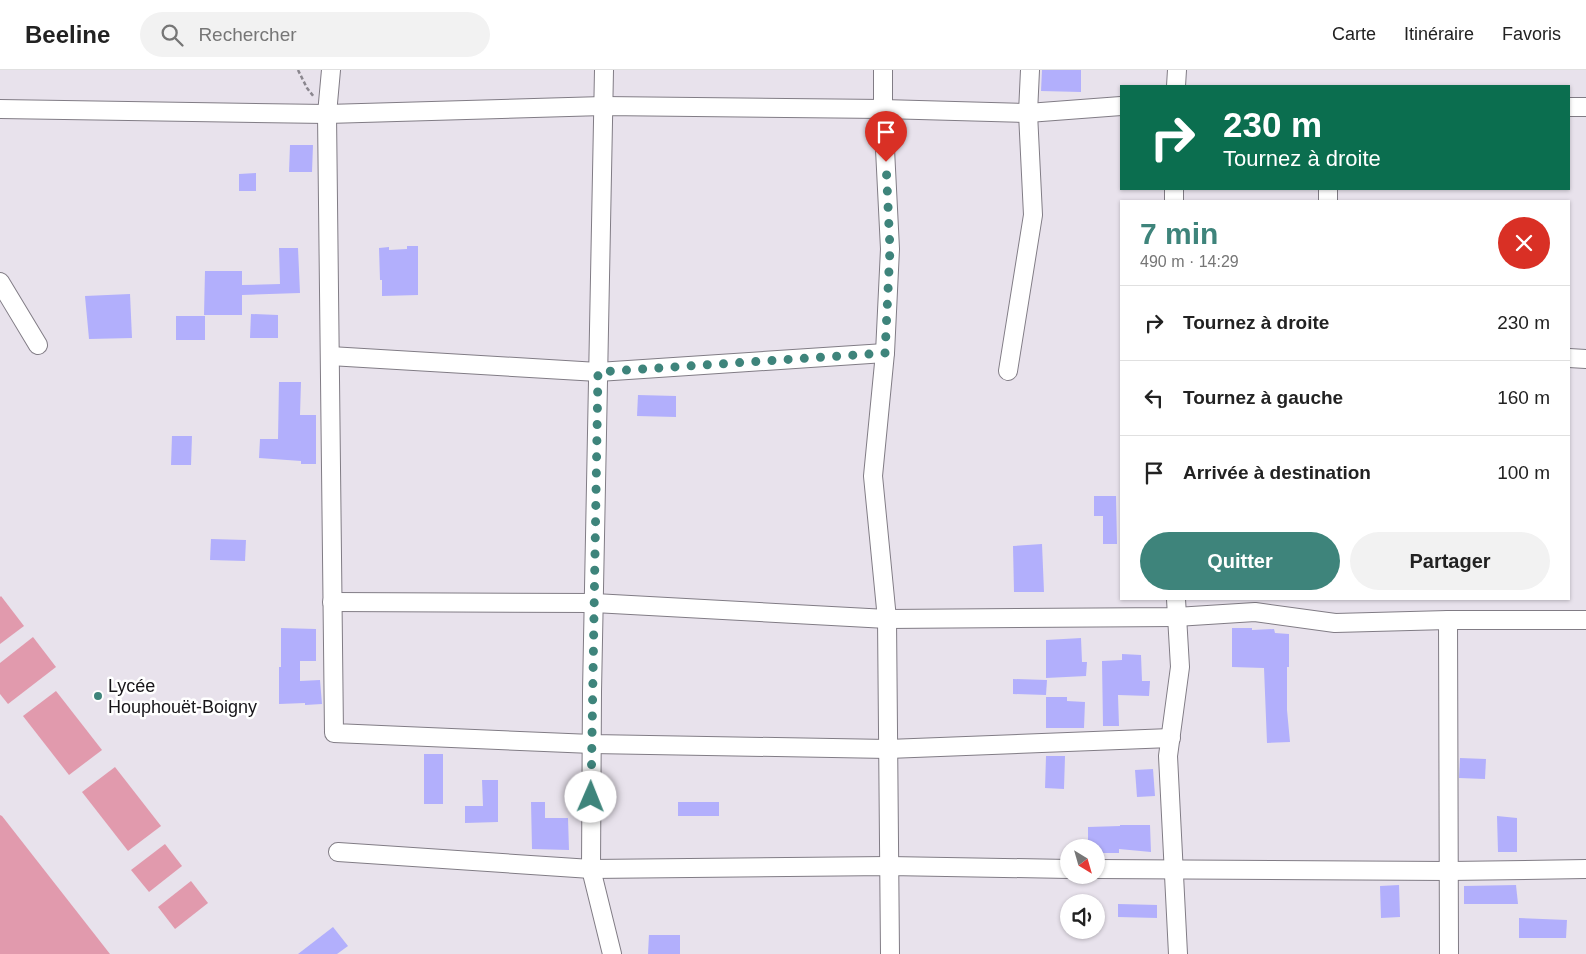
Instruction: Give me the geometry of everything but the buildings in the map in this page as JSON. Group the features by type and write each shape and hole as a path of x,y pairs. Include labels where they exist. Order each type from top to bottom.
{"street":[{"path":"331,70 328,114 334,734 592,744 888,749 1171,738"},
{"path":"604,70 591,869 612,954"},
{"path":"883,70 883,109 890,249 885,353 873,476 887,619 890,954"},
{"path":"1008,371 1034,215 1028,113 1030,70"},
{"path":"1176,85 1177,70"},
{"path":"0,110 328,114 603,106 883,109 1028,113 1120,106"},
{"path":"1570,108 1586,107"},
{"path":"0,282 38,344"},
{"path":"330,356 598,372 885,353"},
{"path":"1570,358 1586,359"},
{"path":"1176,600 1180,667 1168,756 1178,954"},
{"path":"332,602 594,603 887,619 1176,617 1255,612 1335,623 1448,620 1586,620"},
{"path":"1448,620 1449,954"},
{"path":"338,852 591,869 889,866 1060,868"},
{"path":"1105,869 1449,871 1586,869"}],"path":[{"path":"298,70 307,88 328,114"}],"shaded area":[{"path":"0,597 24,626 0,644"},
{"path":"33,637 56,667 8,704 0,694 0,663"},
{"path":"56,691 102,750 69,775 23,716"},
{"path":"115,767 161,826 128,851 82,792"},
{"path":"0,815 2,816 110,954 0,954"},
{"path":"165,844 182,866 149,892 131,870"},
{"path":"191,881 208,903 175,929 158,907"}],"place":[{"name":"Lycée Houphouët-Boigny","path":"98,696"}],"route":[{"path":"591,797 598,372 885,353 890,249 886,162"}]}
